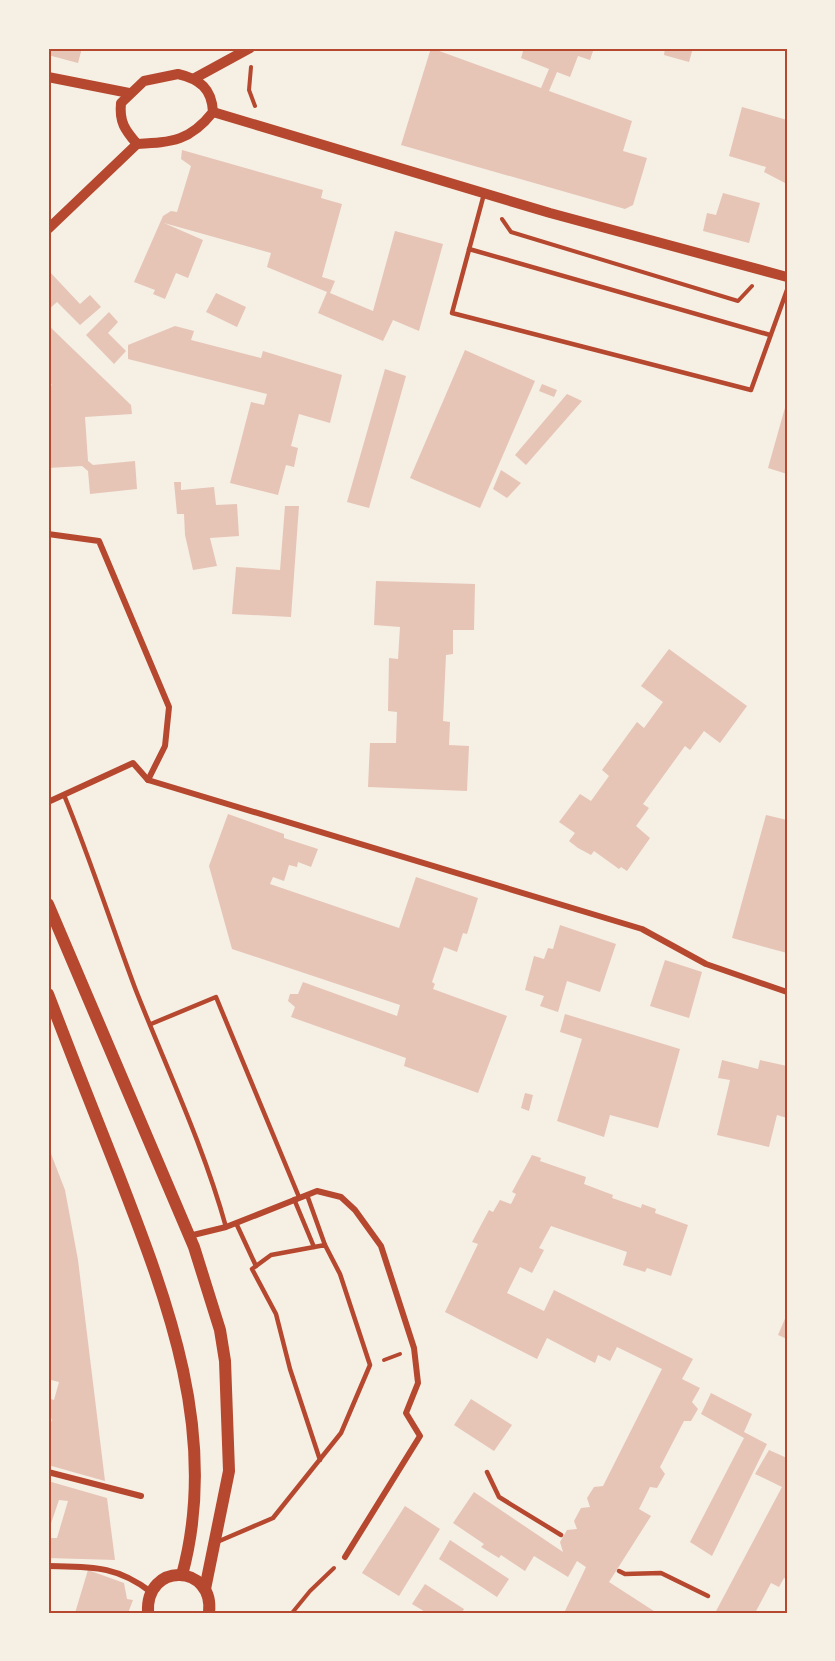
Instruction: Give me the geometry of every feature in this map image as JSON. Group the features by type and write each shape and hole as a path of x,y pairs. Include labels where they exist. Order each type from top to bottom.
{"main road":[{"path":"48,904 189,1236 220,1330 225,1361 229,1471 205,1589"},
{"path":"48,994 144,1241 187,1377 197,1478 192,1534 182,1575"},
{"path":"148,1613 151,1592 159,1582 170,1576 182,1575 199,1582 205,1589 211,1612"}],"street":[{"path":"195,78 251,53"},
{"path":"48,228 137,144 182,139 200,128 213,112 212,98 195,78 178,74 144,81 121,103 119,117 123,128 137,144"},
{"path":"48,76 129,93"},
{"path":"213,112 484,194 787,277"},
{"path":"48,534 99,541 169,707 165,746 148,780"},
{"path":"48,802 133,763 148,780 642,929 706,964 787,992"},
{"path":"189,1236 226,1227 317,1191 341,1197 368,1226 381,1246 414,1348 418,1383 406,1413 420,1436 345,1557"},
{"path":"48,1472 141,1496"},
{"path":"48,1566 103,1567 131,1576 151,1592"}],"lane":[{"path":"484,194 452,313 750,390 787,290"},
{"path":"469,249 770,335"},
{"path":"64,795 150,1024 212,1178 226,1227"},
{"path":"150,1024 216,997 314,1246"},
{"path":"216,1543 273,1518 341,1433 370,1365 340,1274 325,1245 307,1195"},
{"path":"236,1223 256,1266"},
{"path":"320,1460 290,1369 276,1314 252,1269 270,1255 325,1245"},
{"path":"487,1472 499,1497 561,1534"},
{"path":"619,1571 625,1574 661,1573 708,1596"}],"path":[{"path":"251,53 249,90 262,127"},
{"path":"484,194 511,232 738,302 766,272"},
{"path":"370,1365 414,1348"},
{"path":"292,1613 309,1591 345,1557"}],"building":[{"path":"48,48 82,48 78,63 48,55"},
{"path":"431,48 541,88 549,69 521,58 524,48 594,48 590,60 578,56 570,77 557,72 549,91 632,121 623,151 647,158 633,205 625,209 401,145"},
{"path":"665,48 693,48 689,62 664,55"},
{"path":"742,107 787,120 787,184 764,172 766,167 729,156"},
{"path":"182,150 323,190 321,198 342,204 322,277 335,281 330,293 373,311 395,231 443,244 419,331 393,320 383,341 318,313 327,292 267,267 271,253 164,223 203,240 188,278 176,273 165,299 153,294 155,290 134,282 163,216 171,211 177,212 191,166 181,159"},
{"path":"723,193 760,203 749,243 703,231 707,213 716,215"},
{"path":"48,270 80,304 90,295 101,307 80,325 57,302 48,310"},
{"path":"216,293 246,307 237,327 206,312"},
{"path":"109,312 118,322 108,333 126,351 114,364 86,335"},
{"path":"48,325 131,405 132,414 85,417 88,461 93,465 135,461 137,489 90,494 88,471 82,466 48,468 48,389 52,385 48,381"},
{"path":"175,326 194,331 191,340 261,358 263,351 342,375 330,423 299,414 291,446 298,448 294,467 286,465 278,495 230,483 251,402 264,405 267,394 128,359 128,345"},
{"path":"465,350 535,381 480,508 410,478"},
{"path":"385,369 406,376 369,508 347,502"},
{"path":"542,384 557,390 554,397 539,391"},
{"path":"567,394 582,401 526,465 515,455"},
{"path":"787,404 787,474 768,468"},
{"path":"501,470 521,483 507,498 493,489"},
{"path":"174,482 181,482 181,490 214,487 216,505 237,504 239,536 210,538 217,566 193,570 185,535 184,514 177,514"},
{"path":"285,506 299,506 291,617 232,614 236,567 280,570"},
{"path":"376,581 475,584 474,630 453,630 453,654 446,655 443,721 450,722 449,745 469,746 467,791 368,787 370,743 396,743 397,712 388,711 389,658 398,659 400,627 374,625"},
{"path":"669,649 747,706 720,743 704,731 690,750 685,746 643,804 649,808 636,826 650,838 627,871 621,867 619,869 594,851 591,855 578,848 569,841 575,833 559,822 580,794 591,801 609,776 602,770 637,722 644,728 663,702 641,686"},
{"path":"228,814 284,834 284,838 318,849 311,867 298,862 297,867 289,865 284,881 273,877 270,884 399,928 416,877 478,898 467,934 463,933 457,952 444,947 432,982 435,984 433,989 507,1016 478,1093 404,1066 406,1058 291,1017 295,1007 288,1001 290,994 298,994 303,982 397,1016 400,1005 232,949 209,866"},
{"path":"766,815 787,820 787,953 732,938"},
{"path":"560,925 616,944 600,992 567,981 558,1012 540,1006 544,996 525,990 534,956 544,959 548,948 553,949"},
{"path":"665,960 702,972 689,1018 650,1006"},
{"path":"565,1014 680,1049 658,1128 610,1115 604,1137 557,1121 582,1039 560,1032"},
{"path":"722,1060 758,1069 760,1060 787,1066 787,1118 777,1115 769,1147 717,1135 730,1080 718,1078"},
{"path":"525,1093 533,1095 529,1111 521,1108"},
{"path":"48,1146 65,1190 78,1260 105,1481 48,1465 48,1433 52,1419 48,1418 48,1398 54,1400 59,1382 51,1380 48,1388"},
{"path":"532,1155 541,1158 540,1161 586,1177 584,1184 613,1195 612,1198 641,1208 642,1204 656,1209 655,1213 688,1225 671,1276 647,1268 645,1272 623,1265 627,1252 551,1226 539,1248 544,1250 532,1273 520,1267 507,1293 544,1311 554,1290 693,1359 682,1379 700,1388 692,1402 698,1409 691,1421 684,1421 660,1467 665,1474 657,1488 650,1487 639,1509 651,1516 609,1582 657,1613 564,1613 586,1567 577,1561 568,1577 534,1556 525,1571 501,1555 499,1558 481,1547 484,1544 453,1523 474,1492 563,1552 560,1542 567,1530 577,1529 574,1521 581,1508 590,1507 587,1498 594,1487 603,1486 662,1369 617,1347 610,1361 598,1355 595,1363 547,1338 537,1359 445,1312 478,1244 472,1242 489,1210 493,1212 500,1200 511,1204 516,1194 512,1192"},
{"path":"787,1314 787,1339 778,1335"},
{"path":"711,1393 752,1414 744,1432 767,1444 712,1556 690,1542 744,1438 701,1414"},
{"path":"471,1399 512,1425 494,1451 454,1425"},
{"path":"769,1450 787,1458 787,1579 784,1578 779,1587 771,1583 755,1613 715,1613 782,1487 755,1474"},
{"path":"48,1481 107,1498 115,1560 48,1558 48,1538 57,1538 68,1501 59,1500 48,1532"},
{"path":"405,1506 440,1529 399,1596 362,1573"},
{"path":"450,1540 509,1579 497,1597 439,1559"},
{"path":"88,1570 124,1583 127,1599 133,1600 128,1613 75,1613"},
{"path":"425,1584 464,1609 462,1613 427,1613 412,1604"}]}
